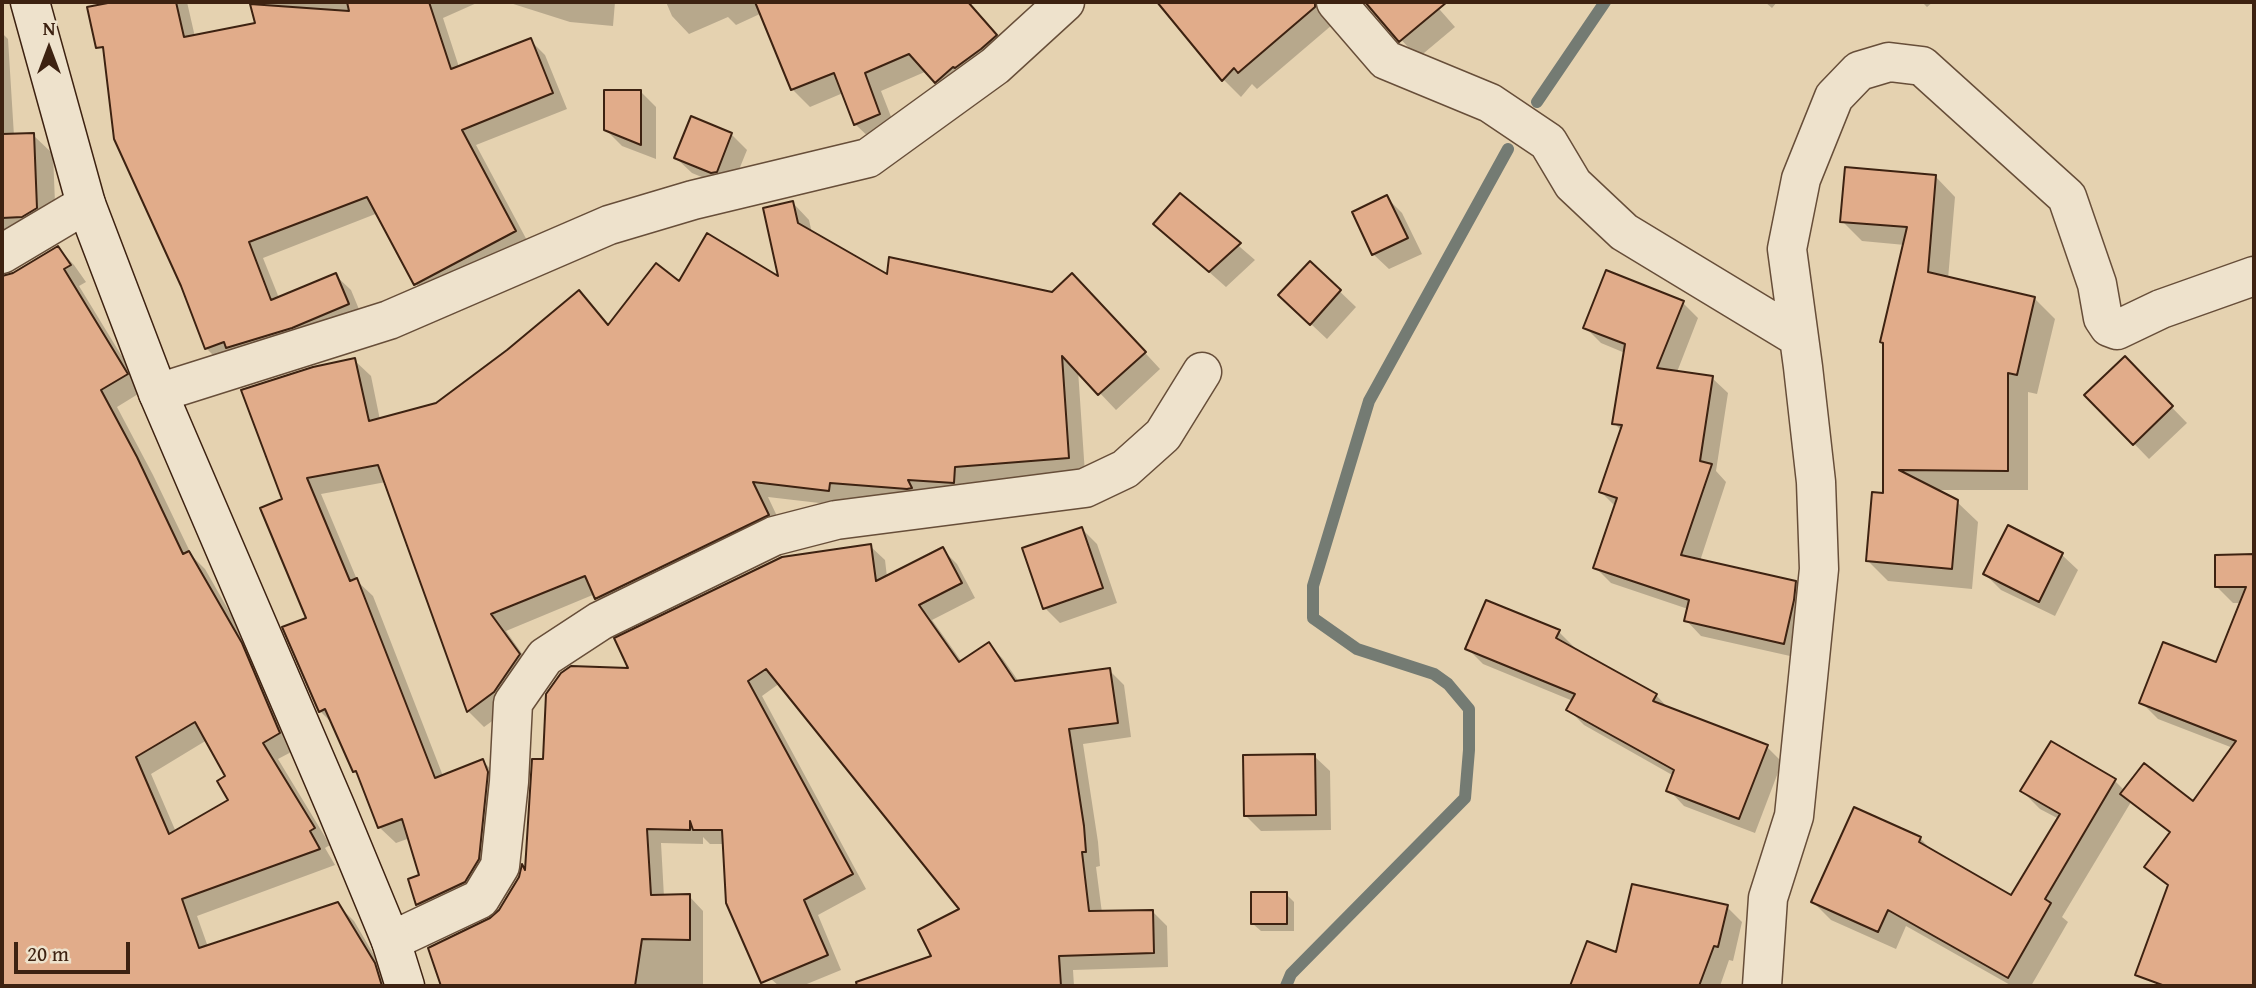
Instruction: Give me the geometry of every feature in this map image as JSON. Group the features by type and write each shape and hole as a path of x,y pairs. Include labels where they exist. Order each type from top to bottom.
{"street":[{"path":"30,2 86,204 158,393 277,668 391,942 405,986"},
{"path":"158,393 389,320 609,225 693,200 868,158 995,65 1065,2"},
{"path":"1336,2 1386,60 1490,103 1548,142 1573,184 1624,232 1799,338"},
{"path":"1762,986 1768,898 1794,816 1819,569 1816,482 1787,249 1801,178 1834,97 1859,71 1889,62 1922,65 2067,197 2109,327 2117,330 2161,309 2254,276"},
{"path":"2,254 86,204"},
{"path":"391,942 480,899 500,866 509,782 513,703 545,657 600,621 774,536 836,520 1084,488 1125,470 1163,435 1202,372"}],"building":[{"path":"113,2 176,2 184,37 255,23 250,4 349,11 347,2 429,2 451,69 531,38 553,93 462,130 516,231 414,285 367,197 249,242 271,300 336,273 349,304 292,328 226,348 224,342 205,349 181,286 114,139 103,47 96,48 87,7"},
{"path":"755,2 968,2 997,35 935,83 909,54 865,73 880,114 854,125 834,73 791,90"},
{"path":"1157,2 1315,2 1315,7 1238,73 1234,68 1222,81"},
{"path":"1365,2 1447,2 1399,42"},
{"path":"604,90 641,90 641,145 604,130"},
{"path":"691,116 732,133 717,172 711,173 674,158"},
{"path":"34,133 37,208 22,217 2,218 2,134"},
{"path":"1845,167 1936,175 1928,272 2035,297 2017,375 2008,373 2008,471 1899,470 1958,500 1952,569 1866,561 1872,492 1883,493 1883,343 1880,342 1907,227 1840,222"},
{"path":"1180,193 1241,243 1209,272 1153,224"},
{"path":"1387,195 1408,238 1372,255 1352,212"},
{"path":"793,201 798,223 887,274 889,257 1052,292 1072,273 1146,352 1098,395 1062,356 1069,458 955,467 954,483 908,480 912,488 907,489 830,483 829,491 753,482 769,515 595,599 585,576 491,614 520,654 494,692 467,712 378,465 307,478 350,581 357,578 435,778 483,759 488,772 479,859 465,882 416,905 408,879 419,875 402,819 378,828 356,771 353,772 325,709 319,712 282,627 306,618 260,508 282,499 241,390 313,367 355,358 369,421 436,403 507,350 579,290 608,325 656,263 679,281 707,233 778,276 763,208"},
{"path":"58,246 71,265 64,269 128,374 101,390 137,457 183,554 189,551 242,643 280,733 263,743 315,828 310,831 320,849 182,899 199,948 338,902 375,963 382,986 2,986 2,276 13,273","holes":["195,722 225,776 217,781 228,800 169,834 136,757"]},
{"path":"1310,261 1341,290 1310,325 1278,295"},
{"path":"1606,270 1684,301 1657,368 1713,376 1700,461 1712,464 1681,555 1796,581 1784,644 1684,621 1689,600 1593,568 1617,498 1599,492 1622,425 1612,424 1625,344 1583,328"},
{"path":"2125,356 2173,406 2133,445 2084,395"},
{"path":"2008,525 2063,553 2039,602 1983,574"},
{"path":"1082,527 1103,588 1043,609 1022,548"},
{"path":"871,544 876,581 943,547 962,583 919,605 959,662 989,642 1015,681 1110,668 1118,723 1069,729 1084,826 1086,852 1082,852 1089,911 1153,910 1154,953 1059,956 1061,986 857,986 856,982 931,956 918,930 959,909 766,669 748,681 853,874 804,900 828,955 761,983 726,903 722,830 693,830 690,821 690,830 647,829 651,895 690,894 690,940 642,939 635,986 441,986 428,948 490,918 499,910 519,877 522,864 525,870 532,759 543,759 546,694 561,673 571,666 628,668 614,638 782,557"},
{"path":"2254,554 2254,986 2165,986 2135,975 2168,885 2144,867 2170,832 2120,794 2144,763 2193,801 2236,741 2139,703 2163,642 2216,662 2246,587 2215,587 2215,555"},
{"path":"1486,600 1560,630 1556,638 1657,694 1653,701 1768,745 1739,819 1666,791 1674,770 1566,710 1575,694 1465,649"},
{"path":"2051,741 2116,779 2045,899 2051,903 2008,978 1888,910 1878,932 1811,902 1854,807 1921,837 1919,842 2011,895 2060,814 2020,791"},
{"path":"1315,754 1316,815 1244,816 1243,755"},
{"path":"1632,884 1728,905 1718,947 1714,946 1699,986 1570,986 1587,941 1616,952"},
{"path":"1251,892 1287,892 1287,924 1251,924"}],"waterway":[{"path":"1537,102 1605,2"},
{"path":"1286,986 1291,974 1465,798 1469,709 1448,684 1434,674 1357,649 1313,618 1313,586 1369,401 1508,149"}]}
